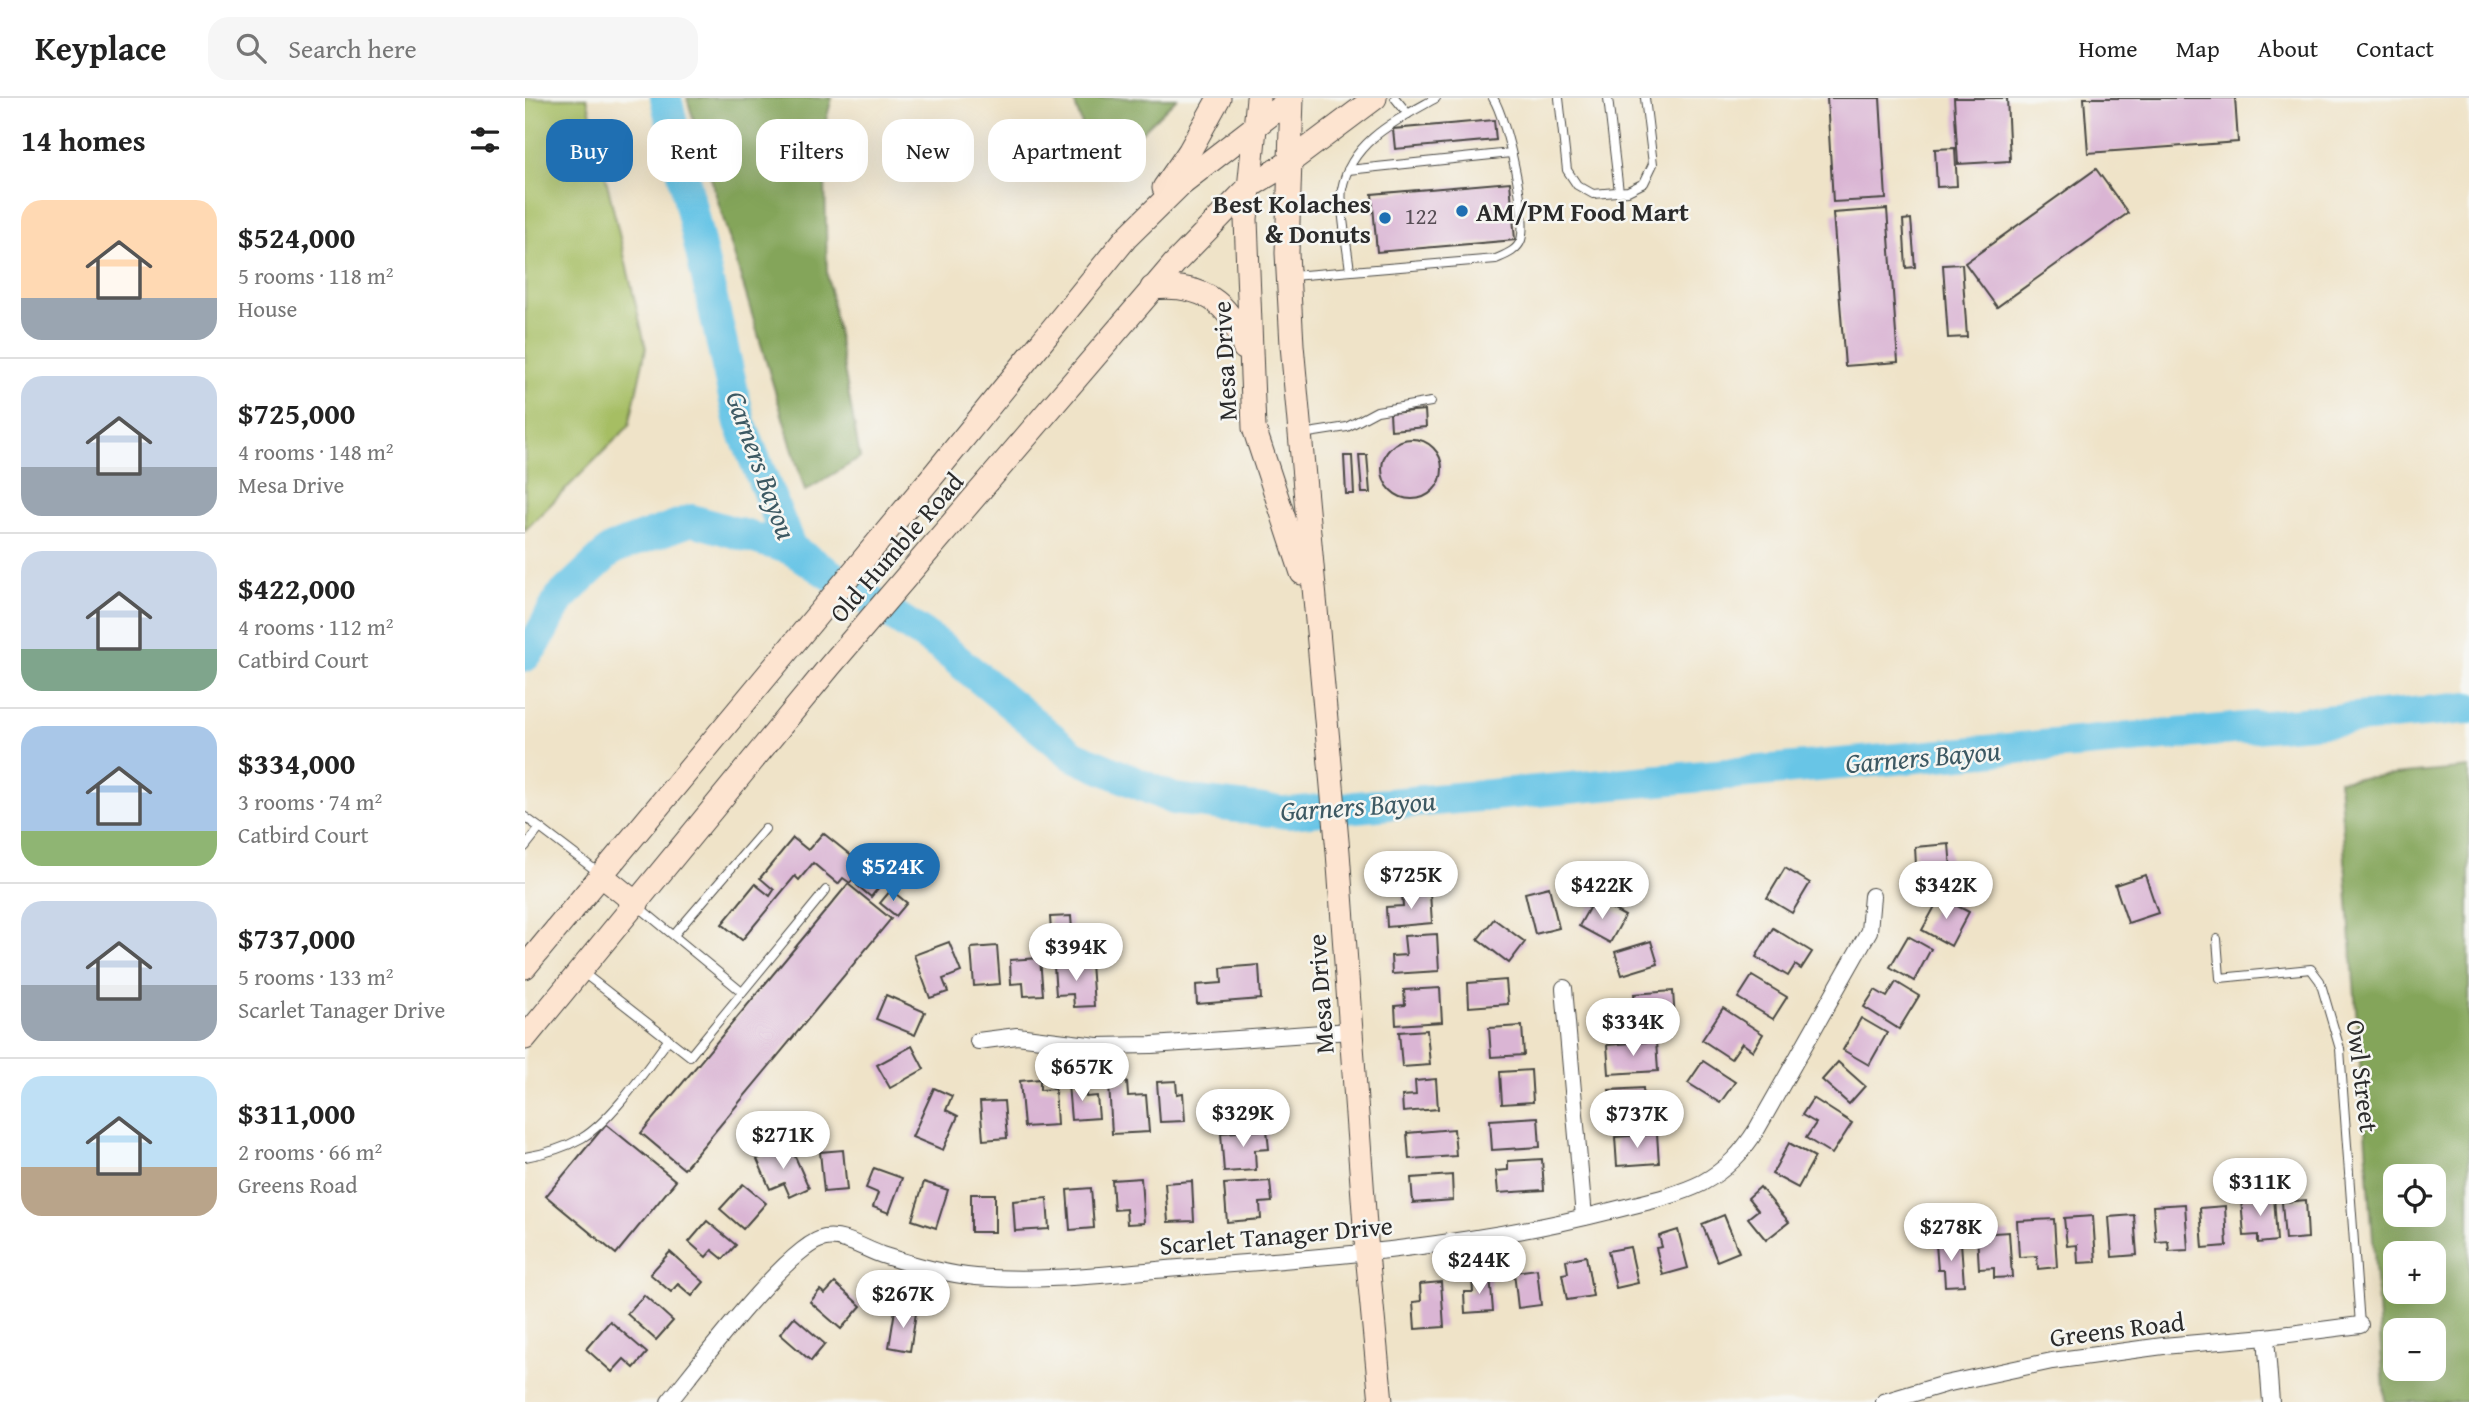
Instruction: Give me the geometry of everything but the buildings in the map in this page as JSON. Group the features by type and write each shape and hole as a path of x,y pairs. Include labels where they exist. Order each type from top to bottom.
{"main road":[{"path":"1134,232 1189,152 1219,98"},
{"path":"1254,128 1258,98"},
{"name":"Old Humble Road","path":"525,967 936,472 1126,238 1182,183 1292,98"},
{"name":"Old Humble Road","path":"525,1038 830,666 1153,288 1249,187 1291,161 1292,98"},
{"path":"1291,161 1374,98"},
{"name":"Mesa Drive","path":"1254,128 1246,219 1254,428 1318,624"},
{"name":"Mesa Drive","path":"1291,161 1287,253 1299,434 1338,852 1367,1253 1381,1402"},
{"path":"1153,288 1172,286 1191,289 1209,296 1226,310 1239,327 1250,369"},
{"path":"601,875 637,904"}],"street":[{"name":"Scarlet Tanager Drive","path":"669,1402 717,1341 783,1266 808,1245 825,1238 844,1240 926,1268 1010,1279 1367,1253 1462,1241 1584,1217 1669,1195 1699,1184 1728,1167 1744,1150 1869,931 1872,896"},
{"path":"1564,988 1584,1217"},
{"path":"978,1041 1017,1037 1097,1046 1152,1045 1350,1031"},
{"name":"Greens Road","path":"1884,1402 1945,1384 2052,1361 2360,1325"},
{"path":"2266,1337 2271,1402"}],"lane":[{"path":"1395,98 1408,114"},
{"path":"1350,271 1342,192 1351,161 1384,127 1436,98"},
{"path":"1289,276 1496,259 1512,252 1520,242 1522,225 1506,130 1493,98"},
{"path":"1559,98 1567,170 1577,185 1593,194 1629,191 1644,183 1653,164 1645,98"},
{"path":"1608,98 1619,192"},
{"path":"1348,170 1511,153"},
{"path":"1299,434 1347,427 1377,411 1431,402"},
{"path":"525,817 601,875"},
{"path":"525,847 540,828"},
{"path":"674,935 765,829"},
{"path":"581,971 690,1056 826,890"},
{"path":"637,904 742,992"},
{"name":"Owl Street","path":"2217,939 2220,978 2311,969 2320,981 2340,1049 2360,1325"},
{"path":"525,1157 583,1138 616,1108 669,1039"}],"green space":[{"path":"525,98 587,98 592,119 546,119 546,182 607,182 646,348 629,426 525,530"},
{"path":"687,98 832,98 826,119 756,119 756,182 825,182 827,273 860,458 805,491 712,182 742,182 742,119 693,119"},
{"path":"1073,98 1177,98 1146,128 1146,119 1080,119"},
{"path":"2469,768 2469,1402 2385,1402 2383,1381 2446,1381 2446,1318 2383,1318 2383,1375 2339,780"}],"waterway":[{"name":"Garners Bayou","path":"666,98 740,423 791,549 939,645 1074,756 1174,799 1288,813 2469,708"},
{"path":"525,656 536,642 560,598 612,549 692,520 791,549"}],"place":[{"name":"AM/PM Food Mart","path":"1462,211"},
{"name":"Best Kolaches & Donuts","path":"1385,218"}]}
